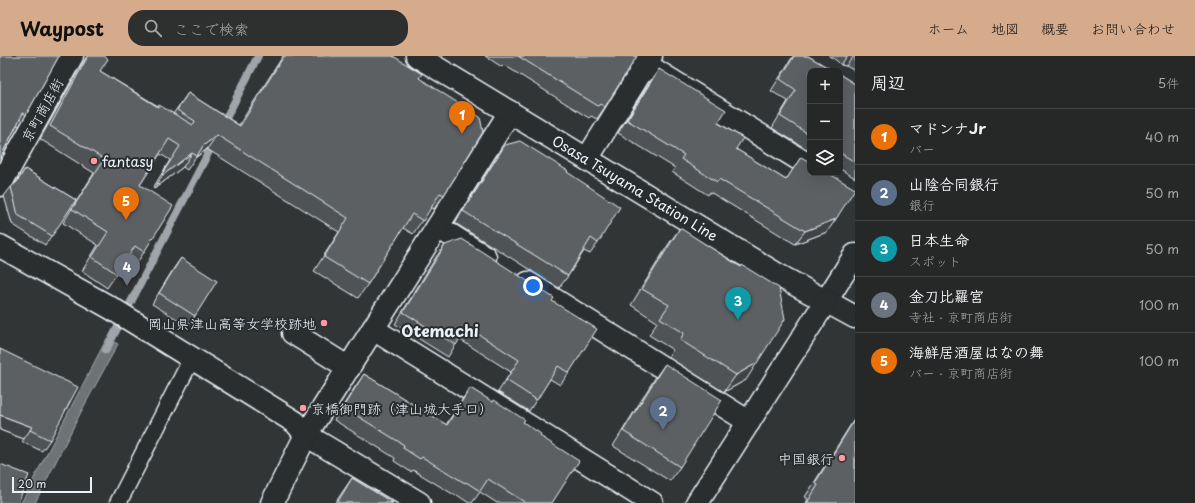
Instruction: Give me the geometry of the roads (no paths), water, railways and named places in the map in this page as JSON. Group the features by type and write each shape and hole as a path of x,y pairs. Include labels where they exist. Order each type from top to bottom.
{"street":[{"name":"京町商店街","path":"0,184 72,56"},
{"name":"Osasa Tsuyama Station Line","path":"427,59 510,112 778,275 855,317"},
{"path":"587,159 643,59 807,164"},
{"path":"272,503 306,435 510,112"},
{"path":"438,227 749,422"},
{"path":"0,246 111,308 295,422 306,435 419,503"},
{"path":"697,503 855,255"},
{"path":"373,329 652,503"},
{"path":"293,332 348,368"}],"lane":[{"path":"118,503 192,358"}],"waterway":[{"path":"222,126 258,56"},
{"path":"106,350 215,140"}],"place":[{"name":"マドンナJr","path":"462,134"},
{"name":"fantasy","path":"94,161"},
{"name":"海鮮居酒屋はなの舞","path":"126,220"},
{"name":"金刀比羅宮","path":"127,286"},
{"name":"日本生命","path":"738,320"},
{"name":"岡山県津山高等女学校跡地","path":"324,323"},
{"name":"京橋御門跡（津山城大手口）","path":"303,408"},
{"name":"山陰合同銀行","path":"663,430"},
{"name":"中国銀行","path":"842,458"}],"district":[{"name":"Otemachi","path":"440,330"}]}
